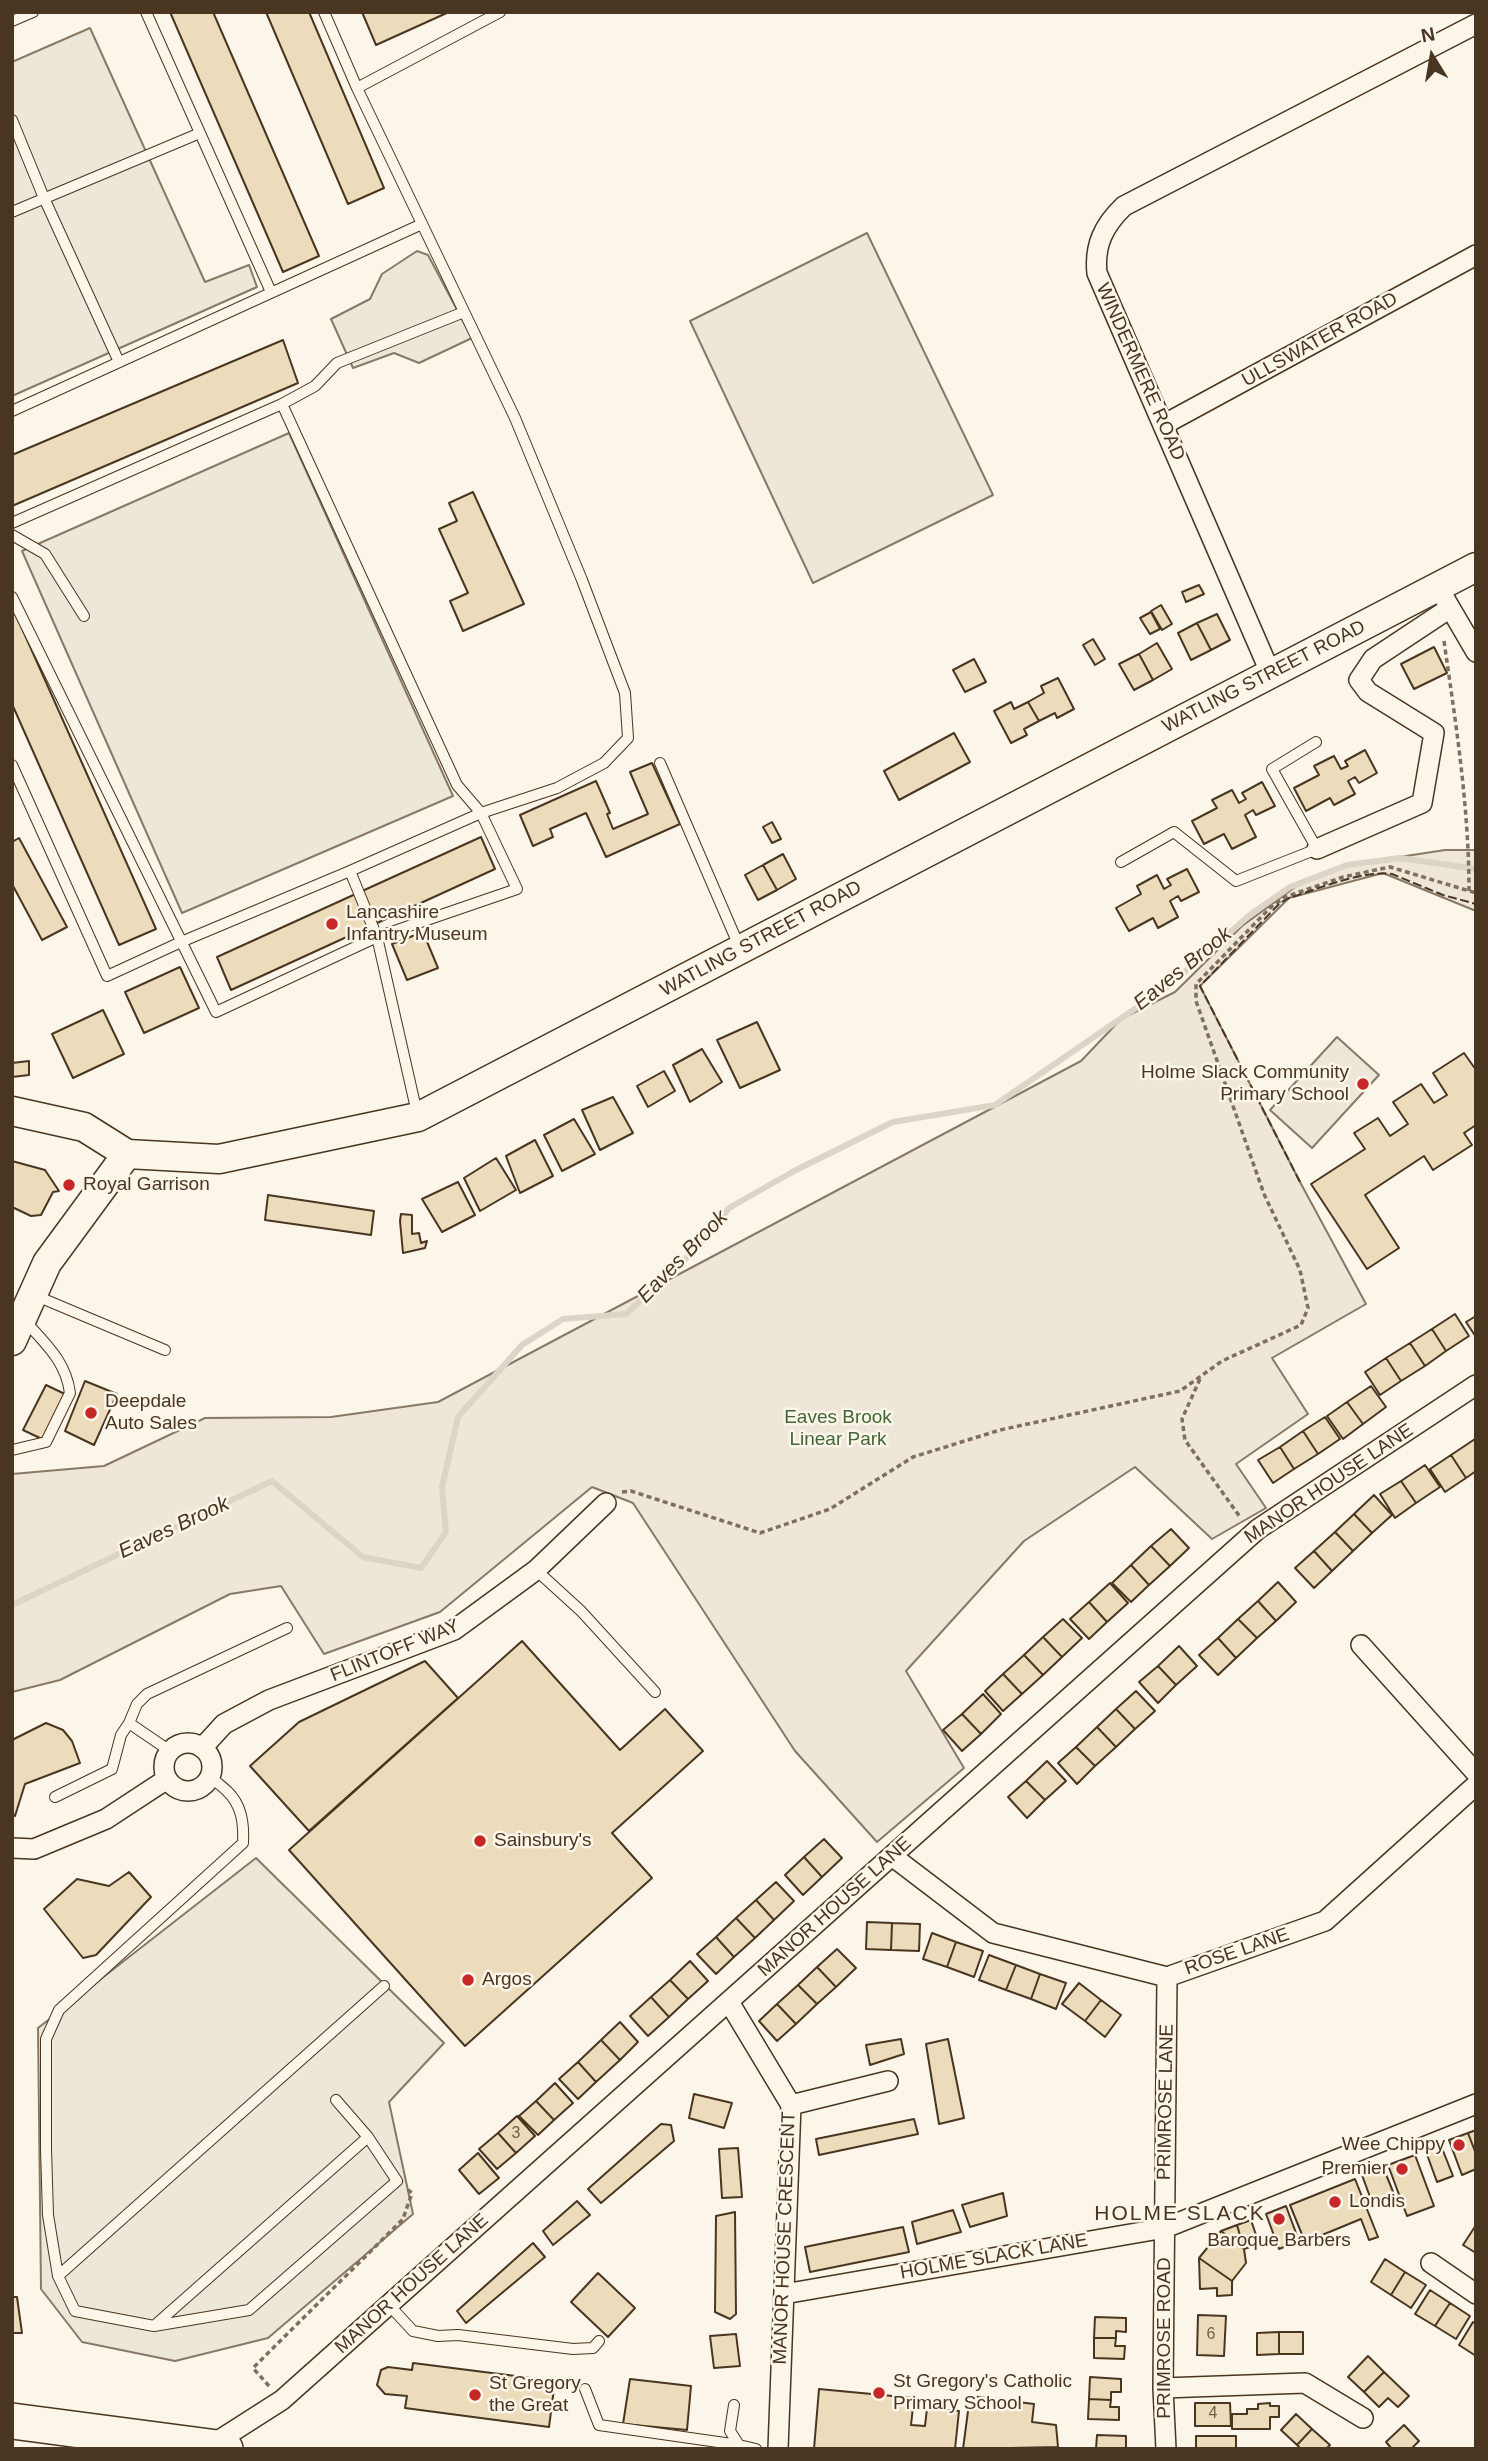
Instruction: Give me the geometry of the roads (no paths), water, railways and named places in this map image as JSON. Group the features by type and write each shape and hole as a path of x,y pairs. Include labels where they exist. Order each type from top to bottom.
{"highway":[{"path":"12,2421 115,2442 217,2448"}],"main road":[{"name":"WATLING STREET ROAD","path":"12,1111 84,1127 127,1154 219,1159 418,1116 1270,672 1342,638 1444,598 1476,567"},
{"path":"23,1318 47,1263 127,1154"}],"street":[{"name":"WINDERMERE ROAD","path":"1270,672 1097,273 1098,246 1111,219 1124,206 1476,24"},
{"name":"ULLSWATER ROAD","path":"1163,425 1476,255"},
{"path":"1317,849 1422,803 1434,733 1368,692 1359,680 1373,659 1444,598 1476,652"},
{"name":"MANOR HOUSE LANE","path":"217,2448 282,2400 1258,1530 1476,1385"},
{"name":"FLINTOFF WAY","path":"202,1748 224,1724 269,1700 454,1630 536,1570 606,1503"},
{"path":"1361,1645 1476,1773"},
{"path":"188,1743 202,1748 212,1766 210,1775 202,1786 187,1791 173,1786 167,1779 164,1768 170,1751 176,1746 188,1743"},
{"path":"12,1848 34,1849 106,1819 167,1779"},
{"name":"ROSE LANE","path":"892,1856 993,1933 1167,1977 1325,1922 1476,1785"},
{"name":"PRIMROSE LANE","path":"1164,2228 1167,1977"},
{"name":"MANOR HOUSE CRESCENT","path":"729,2002 791,2105 778,2449"},
{"path":"791,2105 888,2081"},
{"name":"HOLME SLACK LANE","path":"784,2294 1164,2228 1476,2104"},
{"name":"PRIMROSE ROAD","path":"1164,2228 1163,2388 1166,2449"},
{"path":"1431,2263 1476,2294"},
{"path":"1163,2388 1305,2383 1363,2418"}],"lane":[{"path":"12,21 33,12"},
{"path":"146,12 271,292"},
{"path":"12,765 107,976 481,813 558,788 604,763 628,738 625,693 515,418 357,88 324,12"},
{"path":"357,88 500,12"},
{"path":"12,120 44,198 119,362"},
{"path":"12,212 200,133"},
{"path":"12,411 422,224"},
{"path":"12,523 282,404 315,386 337,363 464,312"},
{"path":"12,597 216,1012 377,937 517,889 481,813 457,785 282,404"},
{"path":"12,535 45,554 84,616"},
{"path":"1121,862 1174,832 1236,881 1317,849 1272,769 1316,742"},
{"path":"660,763 741,950"},
{"path":"350,871 377,937 418,1116"},
{"path":"23,1318 165,1350"},
{"path":"12,1450 46,1442 70,1393 64,1368 59,1360 23,1318"},
{"path":"536,1570 581,1611 655,1692"},
{"path":"55,1797 112,1769 121,1735 137,1704 147,1694 287,1628"},
{"path":"129,1723 170,1751"},
{"path":"210,1775 229,1793 237,1806 244,1823 243,1843 59,2010 46,2039 48,2215 58,2277 75,2311 154,2326 249,2310 397,2181 368,2137 336,2100"},
{"path":"58,2277 384,1986"},
{"path":"154,2326 368,2137"},
{"path":"389,2305 413,2332 438,2336 458,2334 573,2349 593,2348 599,2341"},
{"path":"585,2389 599,2425 756,2449"},
{"path":"734,2405 730,2431 739,2445"}],"waterway":[{"name":"Eaves Brook","path":"12,1605 272,1481 363,1557 421,1568 446,1532 442,1487 458,1417 522,1345 563,1319 626,1314 693,1252 729,1208 796,1170 893,1122 995,1105 1171,984 1251,914 1290,887 1347,865 1400,858 1476,869"}],"place":[{"name":"Lancashire Infantry Museum","path":"332,924"},
{"name":"Holme Slack Community Primary School","path":"1363,1084"},
{"name":"Royal Garrison","path":"69,1185"},
{"name":"Deepdale Auto Sales","path":"91,1413"},
{"name":"Sainsbury's","path":"480,1841"},
{"name":"Argos","path":"468,1980"},
{"name":"Wee Chippy","path":"1459,2145"},
{"name":"Premier","path":"1402,2169"},
{"name":"Londis","path":"1335,2202"},
{"name":"Baroque Barbers","path":"1279,2219"},
{"name":"St Gregory's Catholic Primary School","path":"879,2393"},
{"name":"St Gregory the Great","path":"475,2395"}],"district":[{"name":"HOLME SLACK","path":"1180,2214"}],"park label":[{"name":"Eaves Brook Linear Park","path":"838,1429"}]}
